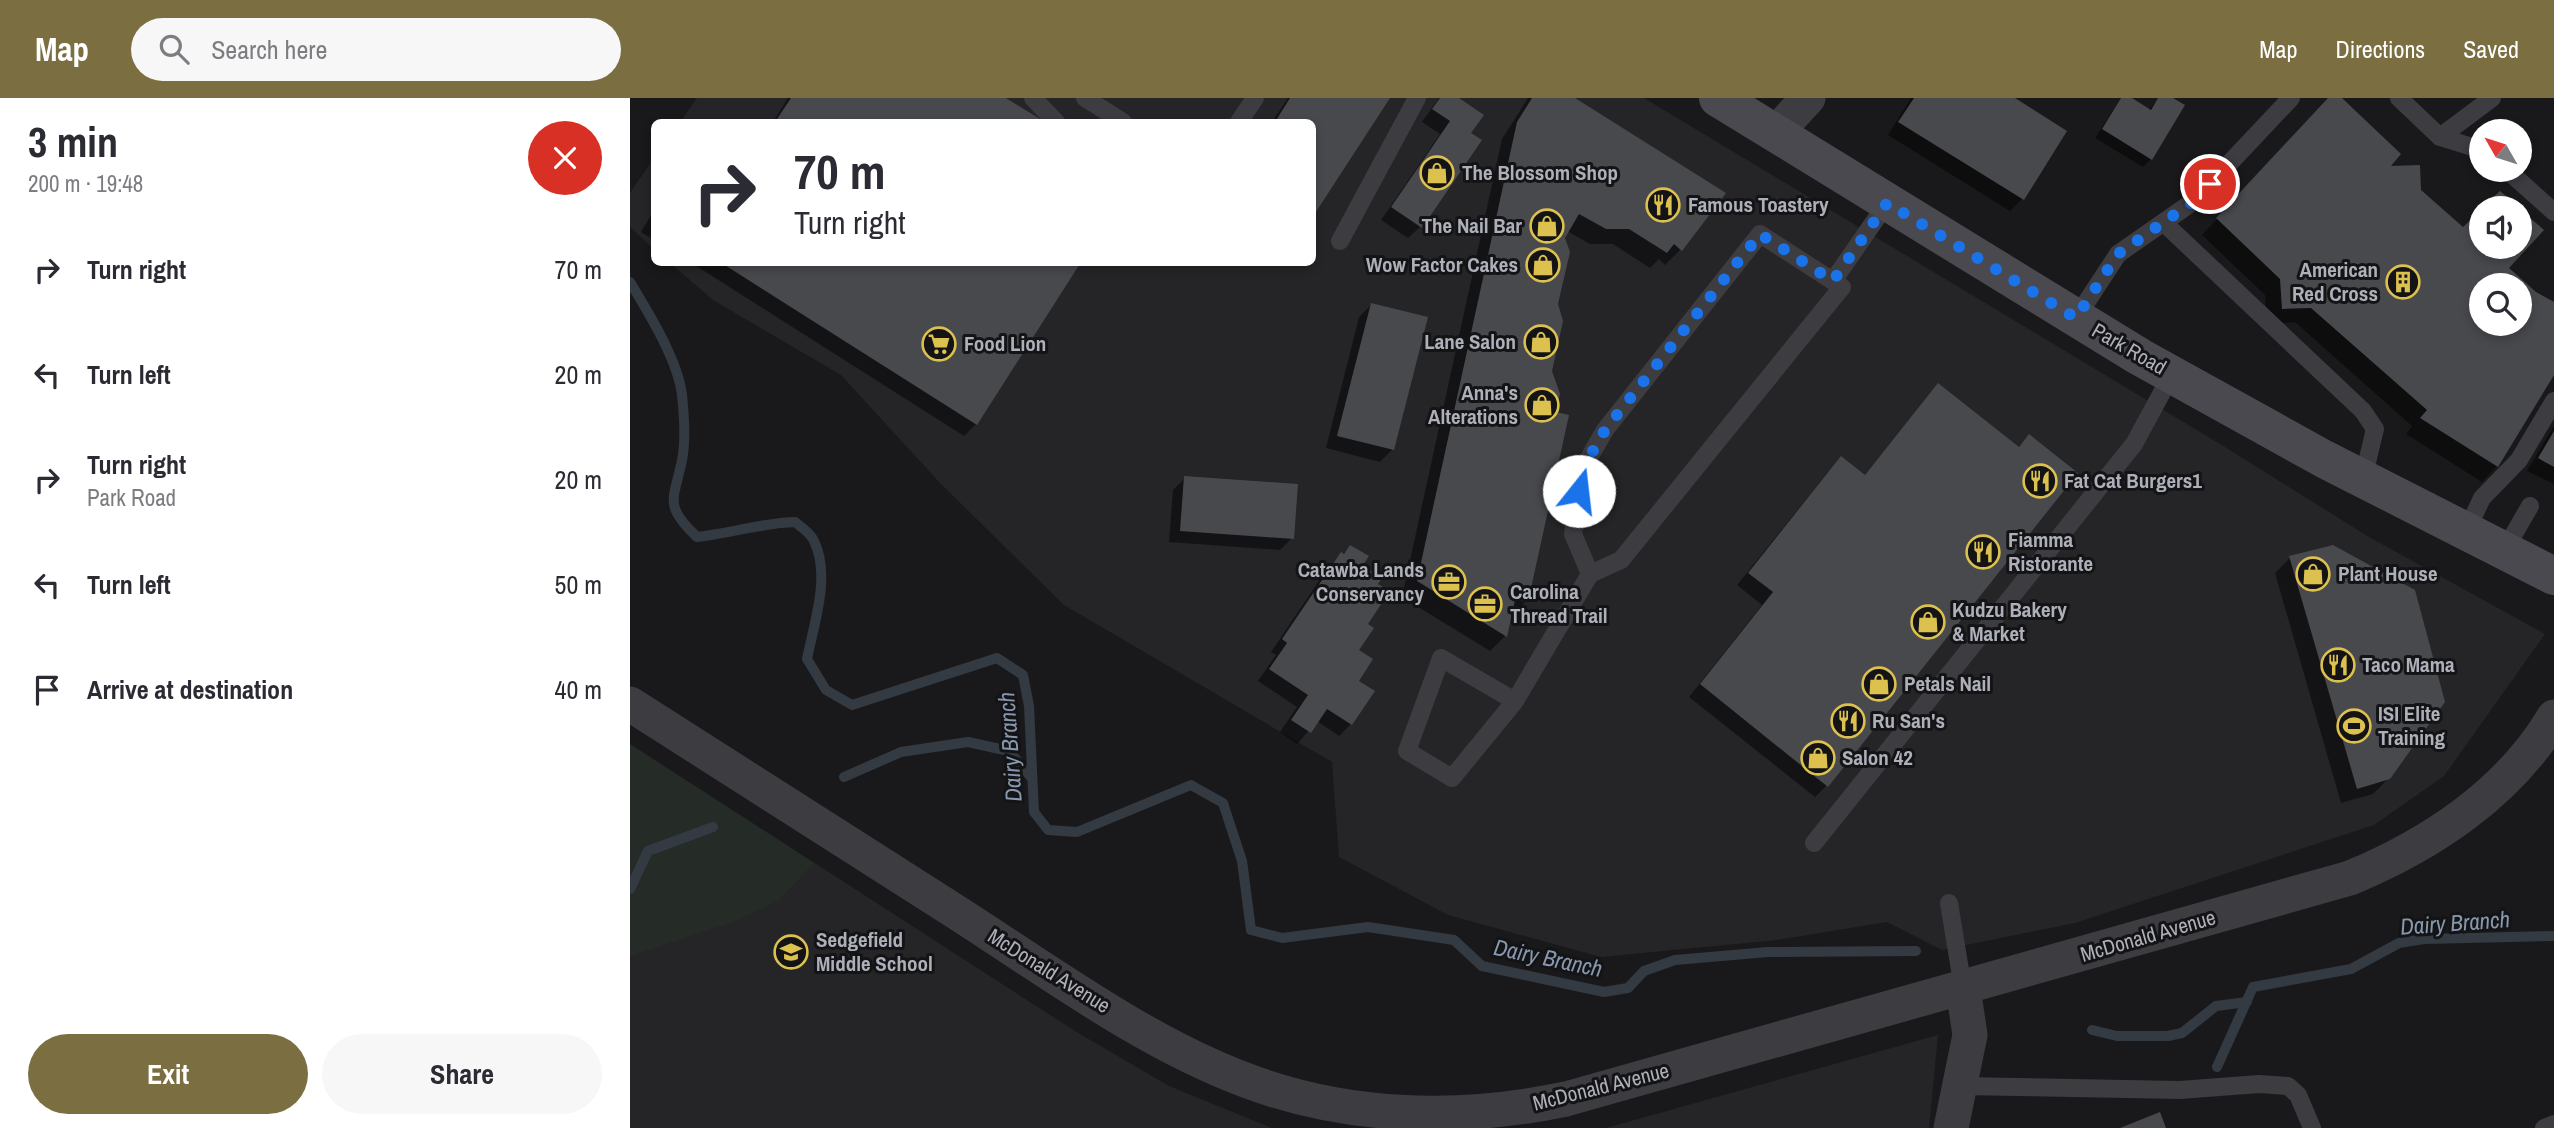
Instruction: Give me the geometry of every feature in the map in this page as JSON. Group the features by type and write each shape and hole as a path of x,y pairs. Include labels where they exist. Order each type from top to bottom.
{"street":[{"name":"Park Road","path":"1718,98 2172,374 2363,479 2554,576"},
{"path":"1775,134 1808,98"},
{"name":"McDonald Avenue","path":"630,704 1093,999 1184,1052 1248,1081 1315,1101 1349,1108 1420,1114 1451,1121 1566,1099 2241,910 2380,866 2461,817 2507,777 2554,717"},
{"path":"1951,1128 1970,1035 1963,988"}],"lane":[{"path":"1033,98 1053,119"},
{"path":"1085,98 1118,119"},
{"path":"1241,119 1255,98"},
{"path":"1340,241 1417,98"},
{"path":"2076,318 2118,254 2194,201 2291,98"},
{"path":"2399,98 2440,137 2469,146"},
{"path":"2440,137 2492,98"},
{"path":"2520,182 2554,212"},
{"path":"1833,281 1887,203"},
{"path":"2164,223 2364,411 2375,429 2363,479"},
{"path":"1515,701 1441,658 1407,751 1452,778 1515,701 1590,574 1621,560 1842,287 1760,234 1605,430 1582,470 1573,534 1590,574"},
{"path":"1814,843 2134,444 2172,374"},
{"path":"2466,532 2482,498 2519,460 2554,401"},
{"path":"2504,551 2530,506"},
{"path":"1949,903 1963,988"},
{"path":"1959,1086 2180,1090 2259,1084 2288,1086 2298,1095 2312,1128"},
{"path":"2543,1128 2554,1124"}],"shaded area":[{"path":"697,98 1644,98 2225,447 2369,537 2545,634 2444,776 2374,825 2075,923 1942,950 1887,922 1777,940 1601,957 1448,915 1339,857 1332,762 1064,605 940,483 841,375 713,300 673,266 1316,266 1316,119 682,119"},
{"path":"651,162 651,246 630,227 630,193"},
{"path":"630,744 814,863 778,901 733,922 630,956"},
{"name":"Sedgefield Middle School","path":"689,782 1075,1031 1169,1086 1272,1128 630,1128 630,872"},
{"path":"1938,1035 1929,1128 1606,1128"}],"building":[{"path":"791,98 1006,98 1040,119 777,119"},
{"path":"1290,98 1390,98 1316,212 1316,119 1277,119"},
{"name":"The Blossom Shop","path":"1440,98 1459,98 1484,115 1471,133 1482,140 1422,228 1391,207 1450,121 1432,109"},
{"path":"1532,98 1575,98 1726,193 1682,251 1674,244 1667,253 1629,229 1606,229 1579,214 1565,238 1570,252 1558,304 1563,321 1552,371 1560,394 1556,412 1569,415 1528,602 1515,600 1507,637 1417,581 1517,122"},
{"path":"1914,98 2015,98 2067,131 2024,200 1898,122"},
{"path":"2121,98 2132,98 2151,110 2158,98 2173,98 2185,105 2152,160 2102,129"},
{"name":"American Red Cross","path":"2328,98 2342,98 2401,154 2391,166 2420,165 2421,190 2463,227 2469,221 2469,259 2517,259 2509,268 2515,273 2469,273 2469,336 2532,336 2532,288 2554,302 2554,375 2498,467 2420,418 2427,410 2311,308 2282,309 2280,279 2216,218"},
{"name":"American Red Cross","path":"2532,220 2544,230 2532,243"},
{"name":"Food Lion","path":"726,266 1078,266 977,425"},
{"path":"1371,303 1428,317 1394,450 1337,436"},
{"path":"1938,383 2019,447 2029,434 2078,473 1828,787 1700,684 1773,592 1748,573 1841,456 1865,475"},
{"path":"2554,431 2554,467 2538,458"},
{"path":"1184,476 1298,484 1294,539 1180,531"},
{"path":"1350,545 1369,556 1363,565 1382,578 1378,584 1390,591 1368,624 1374,628 1359,650 1373,659 1359,681 1375,691 1352,725 1327,709 1311,733 1291,720 1308,695 1269,669 1287,643 1282,639 1341,552 1344,554"},
{"path":"2333,545 2415,590 2445,702 2390,779 2357,789 2289,556"},
{"path":"2160,1112 2166,1128 2120,1128"}],"waterway":[{"name":"Dairy Branch","path":"630,282 675,367 682,395 684,444 674,494 675,509 679,517 697,537 795,522 808,533 819,555 821,584 807,659 826,690 852,705 997,658 1023,675 1029,706 1034,812 1048,830 1077,832 1191,785 1223,803 1242,861 1251,930 1282,938 1368,927 1454,940 1482,966 1604,992 1628,988 1644,971 1675,960 1768,952 1916,951"},
{"path":"844,777 901,752 968,742 1009,751 1031,777"},
{"path":"630,889 648,851 713,827"},
{"name":"Dairy Branch","path":"2217,1067 2253,987 2351,969 2399,943 2424,939 2554,936"},
{"name":"Dairy Branch","path":"2092,1030 2117,1036 2168,1036 2182,1033 2216,1006 2247,1002"}],"place":[{"name":"The Blossom Shop","path":"1437,173"},
{"name":"Famous Toastery","path":"1663,205"},
{"name":"The Nail Bar","path":"1547,226"},
{"name":"Wow Factor Cakes","path":"1543,265"},
{"name":"American Red Cross","path":"2403,282"},
{"name":"Lane Salon","path":"1541,342"},
{"name":"Food Lion","path":"939,344"},
{"name":"Anna's Alterations","path":"1542,405"},
{"name":"Fat Cat Burgers1","path":"2040,481"},
{"name":"Fiamma Ristorante","path":"1983,552"},
{"name":"Plant House","path":"2313,574"},
{"name":"Catawba Lands Conservancy","path":"1449,582"},
{"name":"Carolina Thread Trail","path":"1485,604"},
{"name":"Kudzu Bakery & Market","path":"1928,622"},
{"name":"Taco Mama","path":"2338,665"},
{"name":"Petals Nail","path":"1879,684"},
{"name":"Ru San's","path":"1848,721"},
{"name":"ISI Elite Training","path":"2354,726"},
{"name":"Salon 42","path":"1818,758"},
{"name":"Sedgefield Middle School","path":"791,952"}],"route":[{"path":"1579,491 1582,470 1605,430 1760,234 1833,281 1887,203 2076,318 2118,254 2194,201 2210,184"}]}
